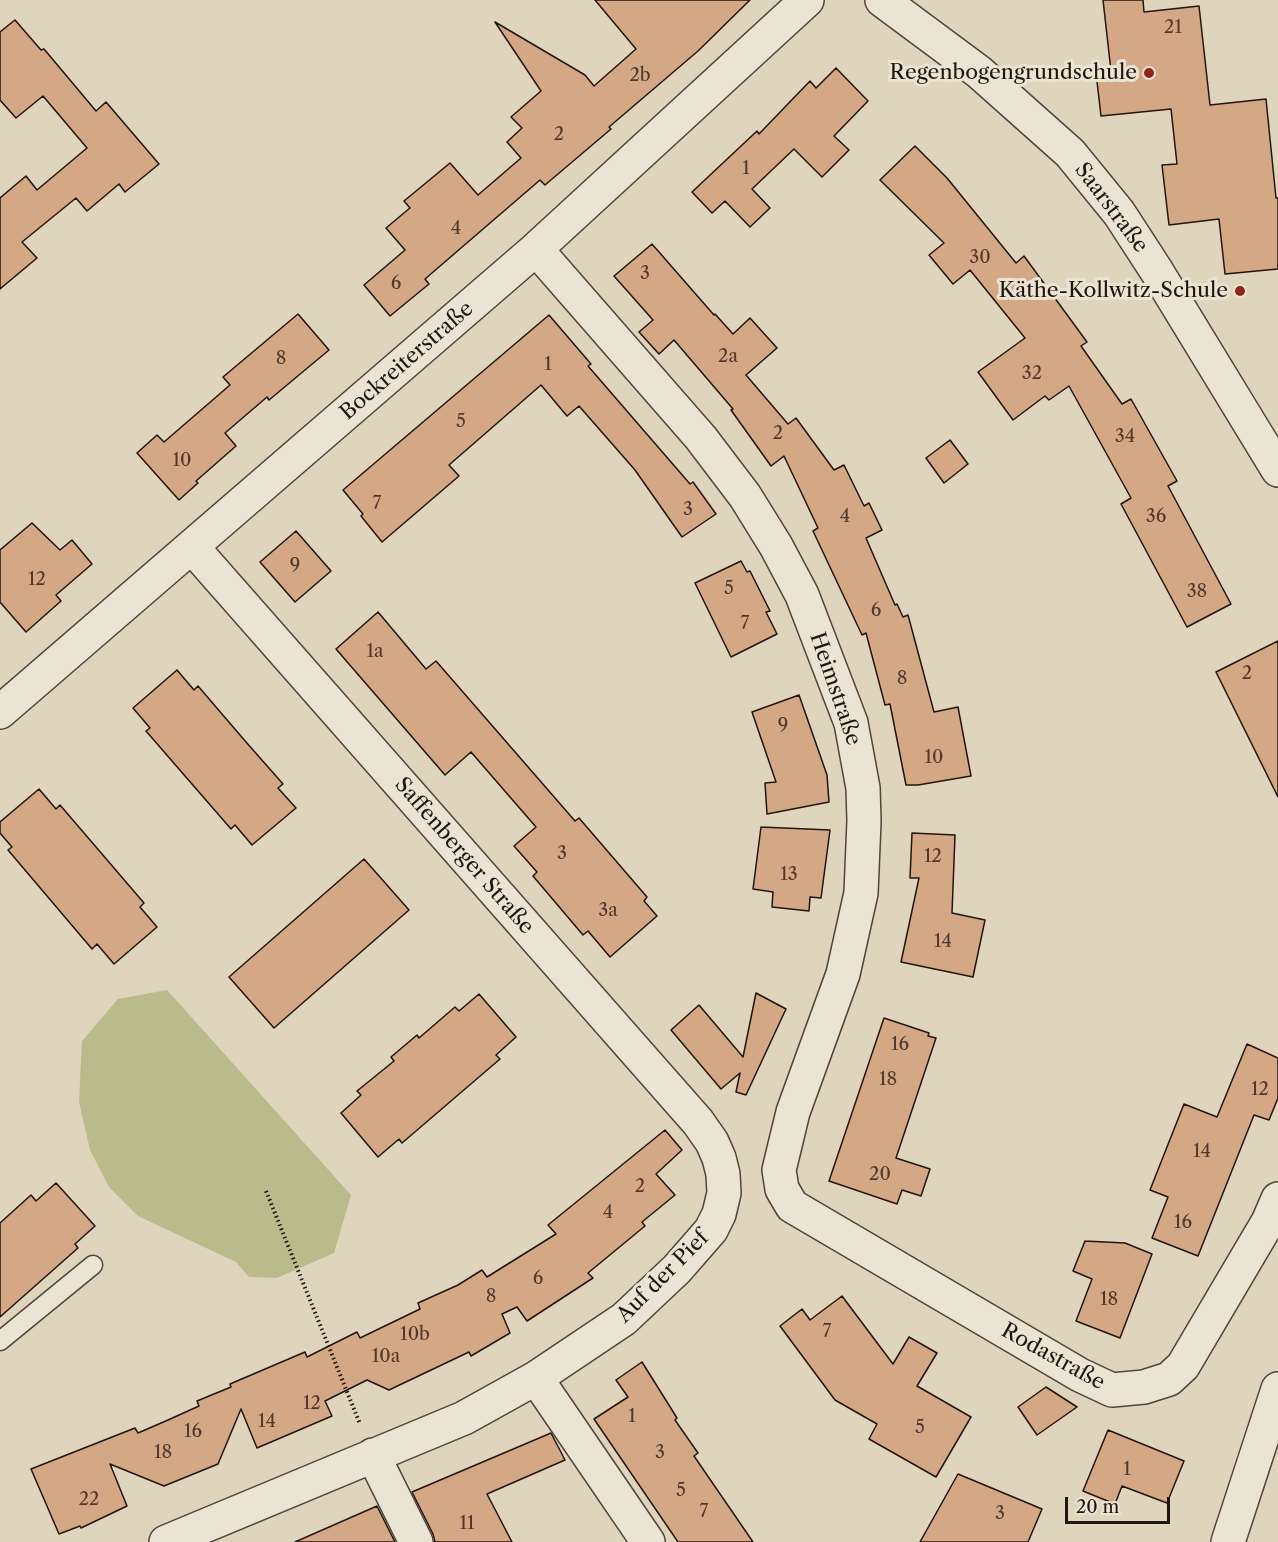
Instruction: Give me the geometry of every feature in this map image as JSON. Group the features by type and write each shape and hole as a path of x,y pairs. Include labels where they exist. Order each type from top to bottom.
{"street":[{"name":"Bockreiterstraße","path":"0,712 536,249 807,0"},
{"name":"Saarstraße","path":"882,0 980,72 1077,162 1119,213 1278,470"},
{"name":"Heimstraße","path":"536,249 701,438 744,496 776,546 802,595 851,723 863,788 861,893 843,974 793,1112 779,1170 782,1189 792,1206"},
{"name":"Saffenberger Straße","path":"192,547 698,1122 712,1142 723,1174"},
{"name":"Auf der Pief","path":"166,1542 211,1532 373,1455 464,1418 536,1378 624,1319 677,1269 711,1230 719,1214 724,1193 723,1174"},
{"name":"Rodastraße","path":"792,1206 1080,1375 1112,1390 1144,1388 1169,1379 1183,1366 1268,1222 1278,1199"},
{"path":"536,1378 648,1542"},
{"path":"1228,1542 1272,1421"},
{"path":"373,1455 416,1542"}],"lane":[{"path":"0,1341 93,1265"}],"path":[{"path":"266,1191 373,1455"}],"green space":[{"path":"167,990 351,1195 334,1253 277,1278 249,1277 236,1262 138,1216 109,1187 90,1150 79,1102 82,1041 118,999"}],"building":[{"path":"595,0 750,0 698,51 609,127 611,129 545,185 540,180 425,279 429,284 390,316 364,285 405,250 386,228 410,208 404,201 450,163 478,195 521,158 507,142 522,128 511,117 541,91 495,22 585,75 594,86 636,49"},
{"path":"1103,0 1143,0 1144,12 1199,6 1210,105 1266,99 1276,198 1278,198 1278,269 1225,274 1219,219 1169,225 1162,165 1177,164 1171,109 1101,116 1096,73 1111,71"},
{"path":"15,20 41,50 44,49 96,111 106,102 159,164 125,192 119,184 87,211 76,198 22,242 37,258 0,289 0,198 26,176 37,190 87,148 43,96 16,118 0,100 0,32"},
{"path":"836,68 868,101 834,136 849,150 822,177 794,149 752,189 770,208 750,227 725,201 712,213 692,192 757,131 759,134 810,81 816,88"},
{"path":"915,146 947,178 1016,263 1024,256 1087,342 1081,346 1122,404 1131,399 1177,481 1168,486 1231,604 1187,627 1121,504 1131,498 1069,386 1049,400 1045,396 1013,420 978,372 1025,338 970,270 953,284 929,255 944,243 880,180"},
{"path":"652,244 733,334 750,318 777,348 746,375 788,424 796,418 834,470 844,465 864,506 869,503 882,530 866,538 895,605 897,604 903,617 908,615 934,712 958,707 971,776 906,785 890,704 885,705 866,633 862,635 813,531 818,528 784,456 771,466 731,410 733,409 674,340 659,354 639,332 653,320 614,276"},
{"path":"298,314 329,350 269,400 267,397 225,433 236,446 196,481 198,483 179,500 137,453 157,435 164,442 230,385 223,377"},
{"path":"549,315 591,364 588,366 690,484 693,482 716,514 682,537 635,470 579,406 567,416 541,385 449,465 459,476 382,542 343,490"},
{"path":"950,440 968,464 944,483 926,458"},
{"path":"32,523 60,550 72,540 92,564 56,595 61,601 26,632 0,602 0,550"},
{"path":"296,531 331,571 295,602 260,562"},
{"path":"741,561 747,572 750,571 770,611 766,612 777,634 731,657 695,583"},
{"path":"378,612 426,669 436,661 575,821 579,818 647,897 644,901 657,916 610,957 588,931 583,935 533,876 537,872 514,846 536,827 471,752 445,775 336,649"},
{"path":"1278,641 1278,797 1216,672"},
{"path":"177,670 194,690 198,686 283,784 278,788 296,808 252,845 235,825 231,829 146,731 150,728 133,708"},
{"path":"799,695 827,775 829,802 767,814 765,783 776,782 752,712"},
{"path":"39,789 56,809 60,805 144,903 140,907 157,927 114,964 97,944 92,949 8,850 12,847 0,833 0,822"},
{"path":"761,827 830,830 821,898 810,897 809,911 772,907 773,892 753,889"},
{"path":"912,833 955,835 952,913 985,920 973,977 901,962 919,878 910,878"},
{"path":"364,859 409,910 274,1028 229,977"},
{"path":"756,993 786,1009 746,1095 736,1092 740,1073 721,1089 671,1030 699,1005 743,1057"},
{"path":"479,994 516,1037 496,1055 500,1059 402,1143 399,1139 378,1157 341,1113 361,1095 357,1091 394,1061 391,1057 417,1035 419,1038 455,1007 459,1011"},
{"path":"884,1018 929,1033 928,1036 936,1038 896,1158 930,1169 921,1196 902,1190 897,1204 829,1181"},
{"path":"1247,1044 1278,1058 1278,1098 1269,1120 1254,1115 1198,1256 1152,1238 1168,1197 1150,1190 1184,1104 1217,1117"},
{"path":"665,1130 682,1150 656,1174 675,1195 642,1222 645,1226 588,1273 593,1278 527,1321 517,1307 502,1314 510,1333 471,1356 469,1352 389,1390 367,1380 325,1401 332,1416 257,1448 241,1409 218,1464 164,1486 110,1464 127,1506 81,1528 80,1526 59,1534 31,1469 135,1428 138,1433 199,1406 197,1401 231,1387 230,1384 305,1352 307,1357 357,1332 360,1338 420,1309 418,1303 458,1285 482,1270 487,1277 556,1234 548,1225"},
{"path":"56,1183 95,1226 75,1244 78,1248 0,1317 0,1223 31,1195 36,1201"},
{"path":"1085,1241 1125,1243 1152,1254 1120,1338 1076,1321 1092,1279 1073,1271"},
{"path":"842,1296 893,1364 909,1337 937,1353 917,1386 971,1417 936,1477 869,1439 877,1424 835,1400 780,1326 802,1309 810,1320"},
{"path":"642,1362 677,1418 675,1420 698,1453 694,1456 753,1542 678,1542 594,1419 628,1397 616,1380"},
{"path":"1046,1387 1077,1407 1037,1435 1018,1407"},
{"path":"1108,1430 1184,1461 1167,1503 1122,1486 1115,1504 1083,1491"},
{"path":"551,1433 565,1460 487,1494 512,1542 435,1542 412,1492"},
{"path":"958,1474 1042,1509 1028,1542 920,1542"},
{"path":"377,1506 395,1542 295,1542"}],"place":[{"name":"Regenbogengrundschule","path":"1149,73"},
{"name":"Käthe-Kollwitz-Schule","path":"1240,291"}]}
